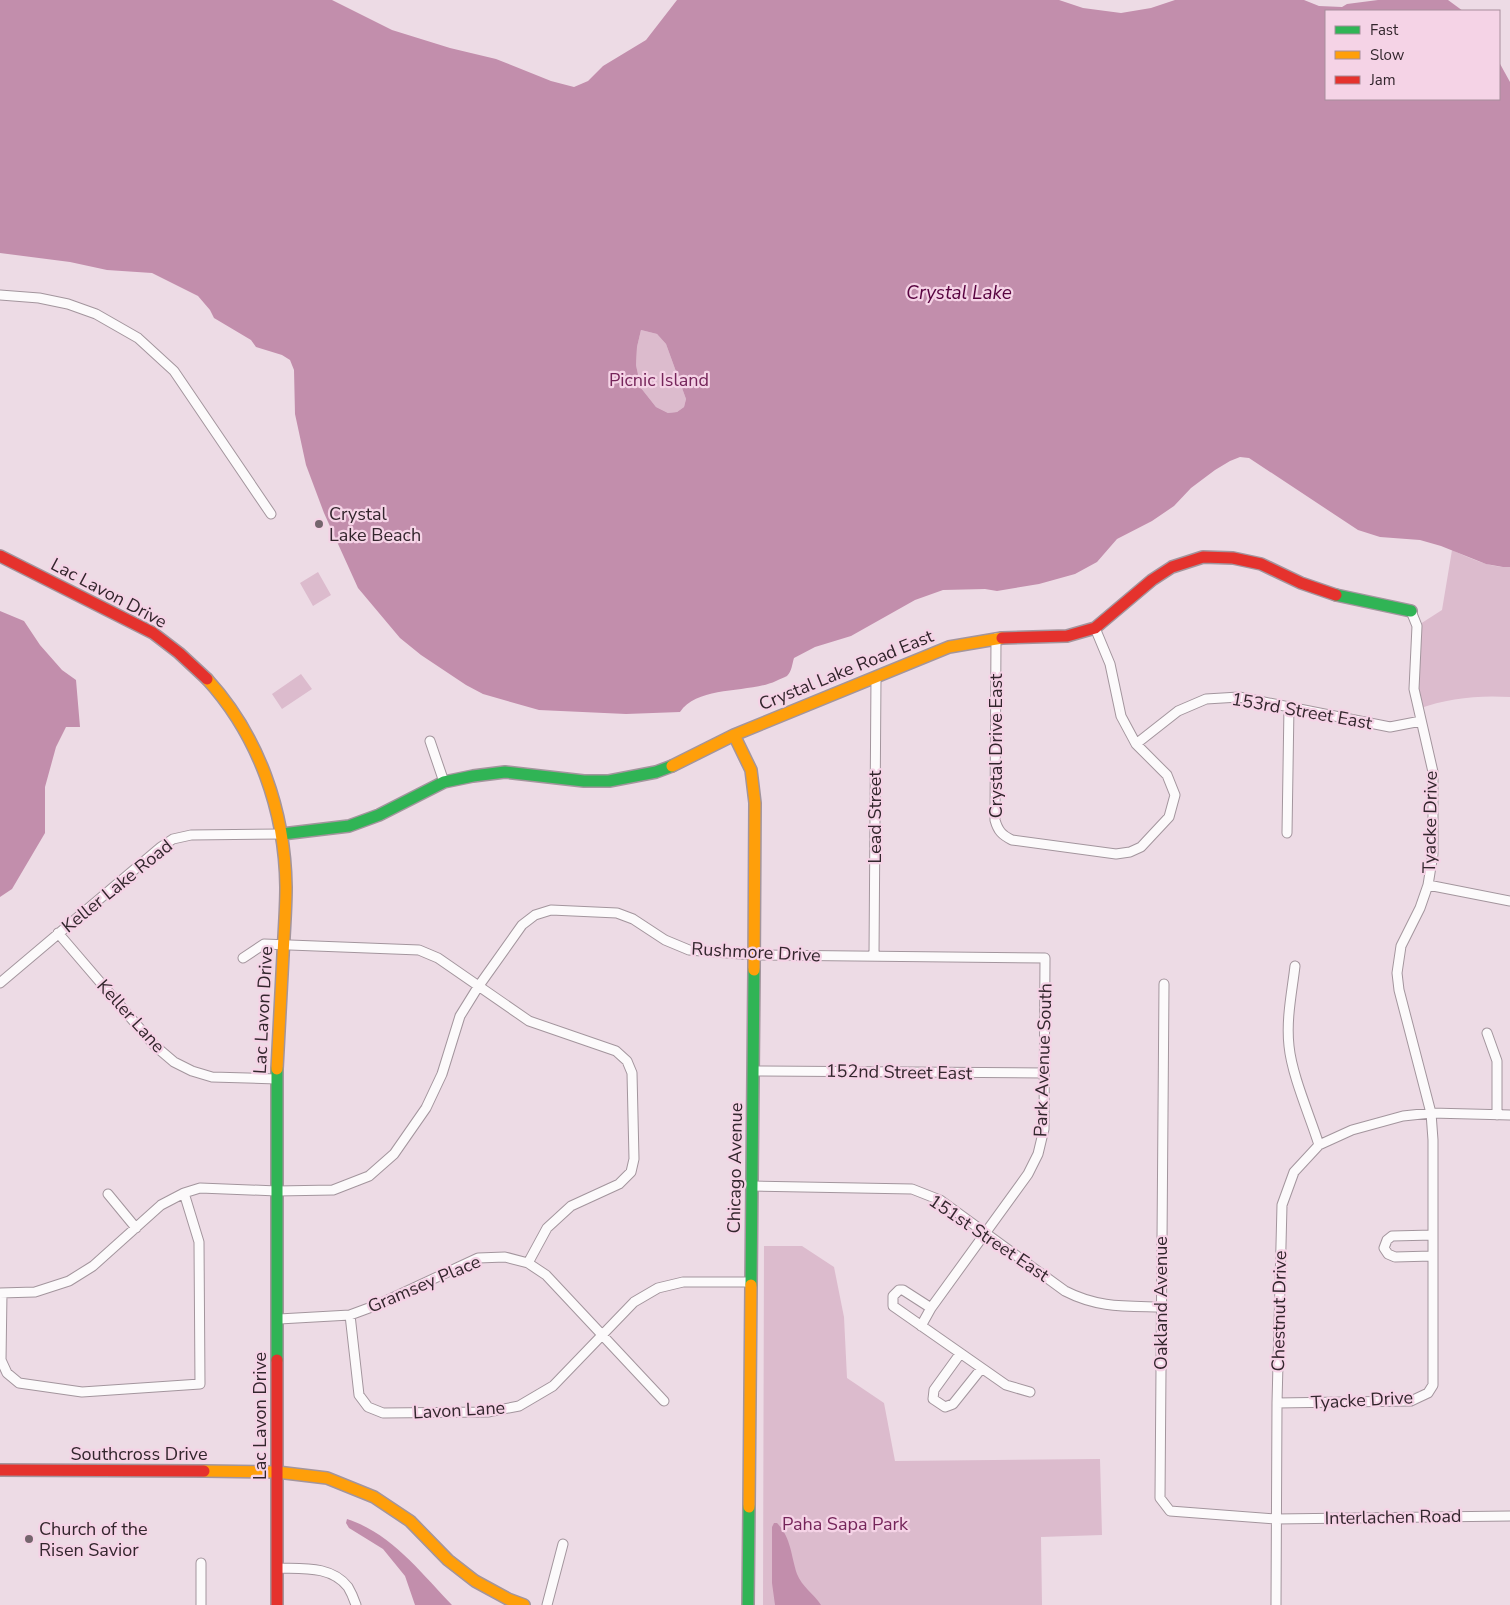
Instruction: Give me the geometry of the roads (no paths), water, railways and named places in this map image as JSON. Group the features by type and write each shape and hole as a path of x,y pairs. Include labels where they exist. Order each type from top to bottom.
{"street":[{"path":"0,295 39,298 68,304 96,314 138,338 174,371 271,514"},
{"name":"Lac Lavon Drive","path":"0,556 148,630 182,654 211,683 237,716 258,754 274,795 282,834 286,880 277,1079 277,1605"},
{"name":"Crystal Lake Road East","path":"282,834 349,826 379,815 444,782 473,776 505,772 584,781 609,781 635,777 679,763 734,735 949,647 996,638 1067,636 1095,628 1152,580 1172,567 1203,557 1234,558 1261,564 1301,583 1332,594 1411,610"},
{"name":"Tyacke Drive","path":"1277,1403 1411,1401 1428,1393 1433,1385 1433,1140 1431,1114 1396,973 1401,946 1420,908 1428,885 1433,854 1433,772 1414,690 1417,626 1411,610"},
{"name":"Crystal Drive East","path":"996,638 995,820 997,829 1003,836 1018,840 1116,854 1130,852 1141,847 1169,817 1175,795 1167,775 1136,744 1120,716 1110,664 1095,628"},
{"name":"Lead Street","path":"874,956 876,677"},
{"name":"153rd Street East","path":"1136,744 1178,711 1206,699 1238,696 1390,727 1421,722"},
{"path":"1287,833 1289,706"},
{"name":"Chicago Avenue","path":"734,735 750,770 755,802 748,1605"},
{"path":"430,741 444,782"},
{"name":"Keller Lake Road","path":"0,983 161,846 173,839 191,835 282,834"},
{"path":"1428,885 1510,901"},
{"name":"Rushmore Drive","path":"1,1293 35,1292 69,1281 93,1266 161,1204 184,1193 200,1188 277,1191 333,1190 369,1176 394,1154 426,1108 442,1074 460,1016 522,925 535,915 551,910 617,913 633,919 665,940 689,950 754,955 1045,958"},
{"name":"Keller Lane","path":"58,934 154,1045 174,1062 192,1071 212,1077 277,1079"},
{"path":"243,958 264,944 420,950 438,958 529,1021 616,1051 627,1061 632,1073 634,1159 630,1172 619,1184 571,1206 547,1228 528,1263"},
{"name":"Park Avenue South","path":"921,1326 931,1308 1028,1174 1038,1154 1044,1129 1045,958"},
{"path":"1295,966 1288,1019 1289,1047 1294,1070 1320,1145"},
{"name":"Oakland Avenue","path":"1164,984 1160,1498 1170,1511 1276,1518"},
{"path":"1487,1033 1497,1061 1497,1114"},
{"name":"152nd Street East","path":"753,1071 1044,1073"},
{"name":"Chestnut Drive","path":"1276,1605 1277,1403 1282,1205 1294,1172 1320,1145 1352,1130 1404,1116 1431,1114 1510,1115"},
{"name":"151st Street East","path":"752,1186 912,1189 940,1200 1065,1291 1081,1299 1107,1306 1161,1306"},
{"path":"1,1293 1,1360 7,1373 18,1383 82,1392 200,1384 199,1242 184,1193"},
{"path":"108,1194 136,1228"},
{"path":"1432,1256 1395,1257 1388,1254 1384,1248 1387,1240 1392,1236 1433,1235"},
{"name":"Gramsey Place","path":"277,1322 279,1319 350,1315 377,1305 478,1258 505,1257 528,1263 546,1275 664,1401"},
{"name":"Lavon Lane","path":"350,1315 359,1394 368,1407 383,1413 488,1412 519,1406 553,1386 634,1302 658,1288 683,1282 751,1282"},
{"path":"931,1308 903,1290 899,1290 893,1296 894,1306 980,1369 1006,1385 1030,1392"},
{"path":"960,1354 934,1390 933,1399 945,1407 953,1404 980,1369"},
{"name":"Southcross Drive","path":"0,1470 277,1472 327,1478 374,1496 410,1521 448,1560 475,1581 508,1599 524,1605"},
{"name":"Interlachen Road","path":"1276,1518 1510,1516"},
{"path":"547,1605 563,1544"},
{"path":"201,1564 201,1605"},
{"path":"277,1568 321,1570 336,1576 348,1587 356,1605"}],"water":[{"name":"Crystal Lake","path":"0,0 332,0 392,30 450,48 496,59 551,81 574,87 588,81 603,66 646,40 677,0 1059,0 1083,8 1121,13 1151,8 1175,0 1304,0 1319,6 1342,7 1347,4 1378,0 1448,0 1462,10 1325,10 1325,100 1500,100 1500,64 1510,82 1510,567 1486,564 1441,546 1420,540 1380,537 1358,530 1249,458 1240,457 1215,470 1191,488 1174,506 1152,521 1117,539 1097,562 1075,574 1039,584 997,591 985,589 943,590 915,600 851,636 815,647 794,658 787,676 765,685 725,691 699,698 688,703 680,712 626,714 539,710 483,694 421,655 400,638 358,588 324,513 306,465 295,414 294,370 290,360 282,355 256,347 251,340 214,318 198,296 152,273 107,270 70,262 0,253","holes":["641,330 657,334 666,344 686,399 684,407 677,412 668,413 656,407 641,388 636,365 637,347"]},
{"path":"0,611 24,621 40,645 62,670 76,680 80,727 66,727 56,747 45,787 45,833 12,889 0,897"},
{"path":"347,1519 363,1525 391,1544 417,1567 452,1605 415,1605 405,1576 383,1549 349,1528 346,1523"},
{"path":"774,1523 777,1523 782,1528 785,1534 799,1579 821,1605 775,1605 772,1583 772,1527"}],"place":[{"name":"Crystal Lake Beach","path":"319,524"},
{"name":"Church of the Risen Savior","path":"29,1539"}],"park label":[{"name":"Picnic Island","path":"659,380"},
{"name":"Paha Sapa Park","path":"845,1524"}]}
